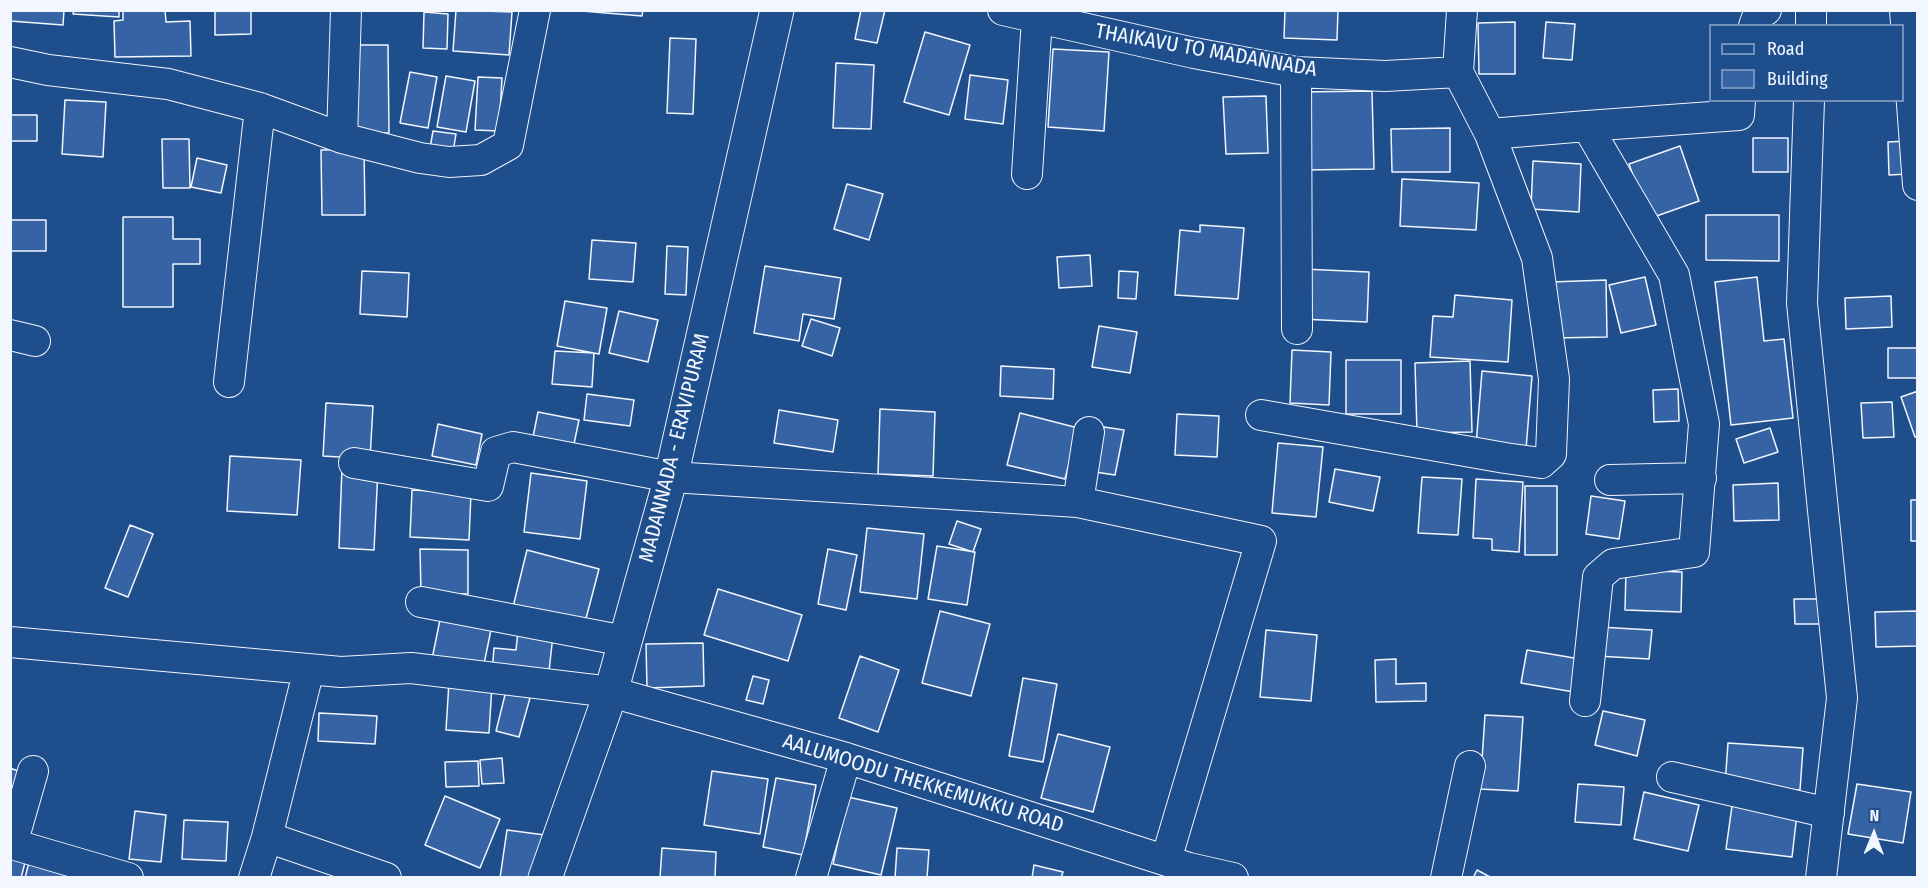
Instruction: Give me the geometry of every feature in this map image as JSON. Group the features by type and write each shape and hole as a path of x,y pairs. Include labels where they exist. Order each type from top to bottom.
{"main road":[{"name":"MADANNADA - ERAVIPURAM","path":"545,878 611,692 671,477 777,10"}],"street":[{"path":"342,138 346,10"},
{"path":"10,62 48,70 168,84 260,108 342,138 420,158 448,162 481,160 508,145 535,10"},
{"name":"THAIKAVU TO MADANNADA","path":"1003,10 1194,53 1296,72 1385,76 1458,72"},
{"path":"1261,415 1541,463 1551,454 1554,379 1537,258 1490,134 1458,72 1462,10"},
{"path":"1755,24 1758,15 1766,10"},
{"path":"1810,11 1818,10"},
{"path":"1905,10 1917,185"},
{"path":"1027,174 1037,18"},
{"path":"1296,72 1297,329"},
{"path":"1490,134 1739,115 1740,102"},
{"path":"1809,102 1802,303 1842,698 1821,878"},
{"path":"229,382 260,108"},
{"path":"1585,701 1598,577 1613,564 1694,552 1704,424 1674,275 1587,126"},
{"path":"1078,502 1089,432"},
{"path":"354,463 489,486 496,452 513,447 671,477 1078,502 1261,541 1181,868"},
{"path":"1610,480 1701,478"},
{"path":"421,602 625,641"},
{"name":"AALUMOODU THEKKEMUKKU ROAD","path":"10,642 341,672 411,669 611,692 846,758 1181,868 1233,878"},
{"path":"254,878 267,837 309,669"},
{"path":"810,878 846,758"},
{"path":"1446,878 1470,766"},
{"path":"33,771 12,844 128,878"},
{"path":"1672,777 1828,813"},
{"path":"267,837 386,878"}],"building":[{"path":"10,10 64,10 63,25 10,21"},
{"path":"74,10 119,10 119,17 73,14"},
{"path":"123,10 165,10 166,22 190,21 191,56 115,57 114,21 123,20"},
{"path":"215,10 251,10 251,34 215,35"},
{"path":"456,10 512,12 509,55 453,51"},
{"path":"570,10 643,10 642,16"},
{"path":"861,10 885,10 877,43 855,39"},
{"path":"1285,10 1338,10 1337,40 1284,38"},
{"path":"424,12 448,14 447,49 423,48"},
{"path":"1515,22 1515,74 1479,74 1478,23"},
{"path":"1546,22 1575,24 1572,60 1543,58"},
{"path":"925,32 970,45 949,115 904,102"},
{"path":"670,38 696,39 693,114 667,113"},
{"path":"351,45 388,45 389,133 352,133"},
{"path":"1053,49 1109,52 1104,131 1048,127"},
{"path":"836,63 874,65 871,129 833,128"},
{"path":"410,72 437,77 428,128 400,123"},
{"path":"970,75 1008,80 1003,124 965,119"},
{"path":"446,76 475,81 466,132 437,127"},
{"path":"478,77 502,78 499,131 475,130"},
{"path":"1372,91 1374,169 1302,170 1301,92"},
{"path":"1266,96 1268,153 1226,154 1223,97"},
{"path":"65,100 106,102 103,157 62,154"},
{"path":"10,115 37,115 37,141 10,141"},
{"path":"1450,128 1450,172 1392,172 1391,129"},
{"path":"433,131 456,134 453,152 430,148"},
{"path":"1753,138 1788,138 1788,172 1753,172"},
{"path":"162,139 189,139 190,188 163,188"},
{"path":"1907,141 1908,174 1889,175 1888,142"},
{"path":"1680,146 1699,201 1648,219 1629,164"},
{"path":"364,149 365,215 322,215 321,150"},
{"path":"197,158 227,165 221,193 191,187"},
{"path":"1533,161 1581,164 1579,212 1531,209"},
{"path":"1402,179 1479,183 1476,230 1400,226"},
{"path":"847,184 883,194 869,240 834,229"},
{"path":"1706,215 1779,215 1779,261 1706,260"},
{"path":"123,217 173,217 173,239 200,239 200,264 173,264 173,307 123,307"},
{"path":"10,220 46,220 46,251 10,251"},
{"path":"1200,225 1244,228 1238,299 1175,295 1180,230 1200,232"},
{"path":"592,240 636,243 633,282 589,279"},
{"path":"667,246 688,247 686,295 665,294"},
{"path":"1090,255 1092,286 1059,288 1057,257"},
{"path":"765,266 841,278 834,319 803,314 799,341 754,333"},
{"path":"1303,269 1369,272 1367,322 1300,319"},
{"path":"362,271 409,273 407,317 360,314"},
{"path":"1119,271 1138,272 1136,299 1118,298"},
{"path":"1645,277 1656,325 1621,333 1609,285"},
{"path":"1757,277 1764,341 1784,339 1793,418 1731,425 1715,282"},
{"path":"1606,280 1607,337 1552,338 1551,282"},
{"path":"1455,295 1512,300 1508,362 1430,357 1433,316 1453,317"},
{"path":"1891,296 1892,327 1846,329 1845,298"},
{"path":"565,301 607,308 599,354 557,346"},
{"path":"619,311 658,320 648,362 609,353"},
{"path":"811,319 840,328 832,356 802,346"},
{"path":"1099,326 1137,332 1130,373 1092,367"},
{"path":"1888,348 1918,348 1918,378 1888,378"},
{"path":"1292,350 1331,352 1329,405 1290,403"},
{"path":"555,351 594,353 592,387 552,384"},
{"path":"1346,360 1401,360 1401,414 1346,414"},
{"path":"1470,361 1472,432 1417,433 1415,363"},
{"path":"1001,366 1054,369 1053,399 1000,396"},
{"path":"1482,371 1532,376 1526,449 1476,445"},
{"path":"1678,389 1679,421 1654,422 1653,390"},
{"path":"1918,391 1918,436 1915,437 1901,397"},
{"path":"587,394 634,400 630,426 584,420"},
{"path":"1892,402 1894,437 1863,438 1861,403"},
{"path":"326,403 373,406 370,459 323,456"},
{"path":"880,409 935,412 933,476 878,474"},
{"path":"779,410 838,420 833,452 774,443"},
{"path":"538,412 579,420 574,444 533,437"},
{"path":"1020,413 1078,428 1065,479 1007,465"},
{"path":"1177,414 1219,416 1217,457 1175,455"},
{"path":"438,424 482,434 476,465 432,456"},
{"path":"1104,427 1124,430 1115,475 1095,472"},
{"path":"1770,428 1778,452 1744,463 1736,439"},
{"path":"1278,443 1323,447 1316,517 1272,513"},
{"path":"230,456 301,460 297,515 227,511"},
{"path":"342,467 378,469 374,550 339,548"},
{"path":"1335,469 1380,477 1373,511 1329,502"},
{"path":"531,473 587,481 580,539 524,532"},
{"path":"1422,477 1462,479 1458,535 1418,533"},
{"path":"1476,479 1523,482 1519,552 1492,550 1492,539 1473,538"},
{"path":"1778,483 1779,520 1734,521 1733,485"},
{"path":"1525,486 1557,486 1557,555 1525,555"},
{"path":"412,490 471,493 469,540 410,537"},
{"path":"1591,496 1625,501 1619,539 1586,534"},
{"path":"1911,500 1918,500 1918,541 1911,541"},
{"path":"957,521 981,529 973,552 949,544"},
{"path":"130,525 153,534 128,597 105,588"},
{"path":"867,528 924,534 917,599 860,592"},
{"path":"937,546 975,552 967,605 928,599"},
{"path":"420,549 468,550 468,594 421,594"},
{"path":"828,549 857,555 846,610 818,604"},
{"path":"527,550 599,569 583,630 512,611"},
{"path":"1626,570 1682,572 1681,612 1625,610"},
{"path":"718,589 802,615 788,661 704,635"},
{"path":"1794,599 1827,599 1827,624 1795,624"},
{"path":"442,610 493,620 483,669 432,659"},
{"path":"940,611 990,624 971,696 922,683"},
{"path":"1918,611 1918,646 1876,647 1875,612"},
{"path":"1599,627 1652,630 1649,659 1597,656"},
{"path":"1266,630 1317,635 1311,701 1260,697"},
{"path":"518,631 553,635 548,680 492,674 494,648 516,650"},
{"path":"703,643 704,686 647,688 646,644"},
{"path":"1527,650 1580,659 1574,692 1521,683"},
{"path":"860,656 899,670 878,732 839,718"},
{"path":"1396,659 1396,684 1426,683 1426,701 1376,702 1375,660"},
{"path":"753,676 769,680 763,704 746,700"},
{"path":"1023,678 1057,684 1043,762 1009,756"},
{"path":"449,682 492,685 489,733 446,730"},
{"path":"506,691 530,698 519,737 496,731"},
{"path":"1603,711 1645,720 1637,756 1595,745"},
{"path":"319,713 377,716 375,744 318,741"},
{"path":"1485,715 1523,717 1518,791 1480,789"},
{"path":"1058,734 1110,747 1093,812 1041,798"},
{"path":"1728,743 1803,748 1800,790 1725,785"},
{"path":"502,758 504,783 482,784 480,760"},
{"path":"478,761 479,786 446,787 445,762"},
{"path":"10,768 26,774 10,809"},
{"path":"712,771 768,779 760,834 704,825"},
{"path":"776,778 816,785 803,855 763,847"},
{"path":"1578,784 1624,787 1621,825 1575,822"},
{"path":"1857,784 1911,792 1903,843 1848,834"},
{"path":"1644,792 1699,805 1688,851 1634,839"},
{"path":"445,796 500,819 480,868 425,845"},
{"path":"848,797 897,808 881,875 833,864"},
{"path":"1732,806 1797,814 1792,857 1726,849"},
{"path":"135,811 166,815 161,862 129,859"},
{"path":"184,820 228,822 226,861 182,859"},
{"path":"507,830 545,835 539,878 500,878"},
{"path":"10,847 28,851 21,878 10,878"},
{"path":"662,848 716,852 715,878 660,878"},
{"path":"897,848 929,850 927,878 895,878"},
{"path":"29,862 71,871 70,878 25,878"},
{"path":"1034,865 1063,872 1061,878 1032,878"},
{"path":"1477,870 1492,878 1473,878"}]}
